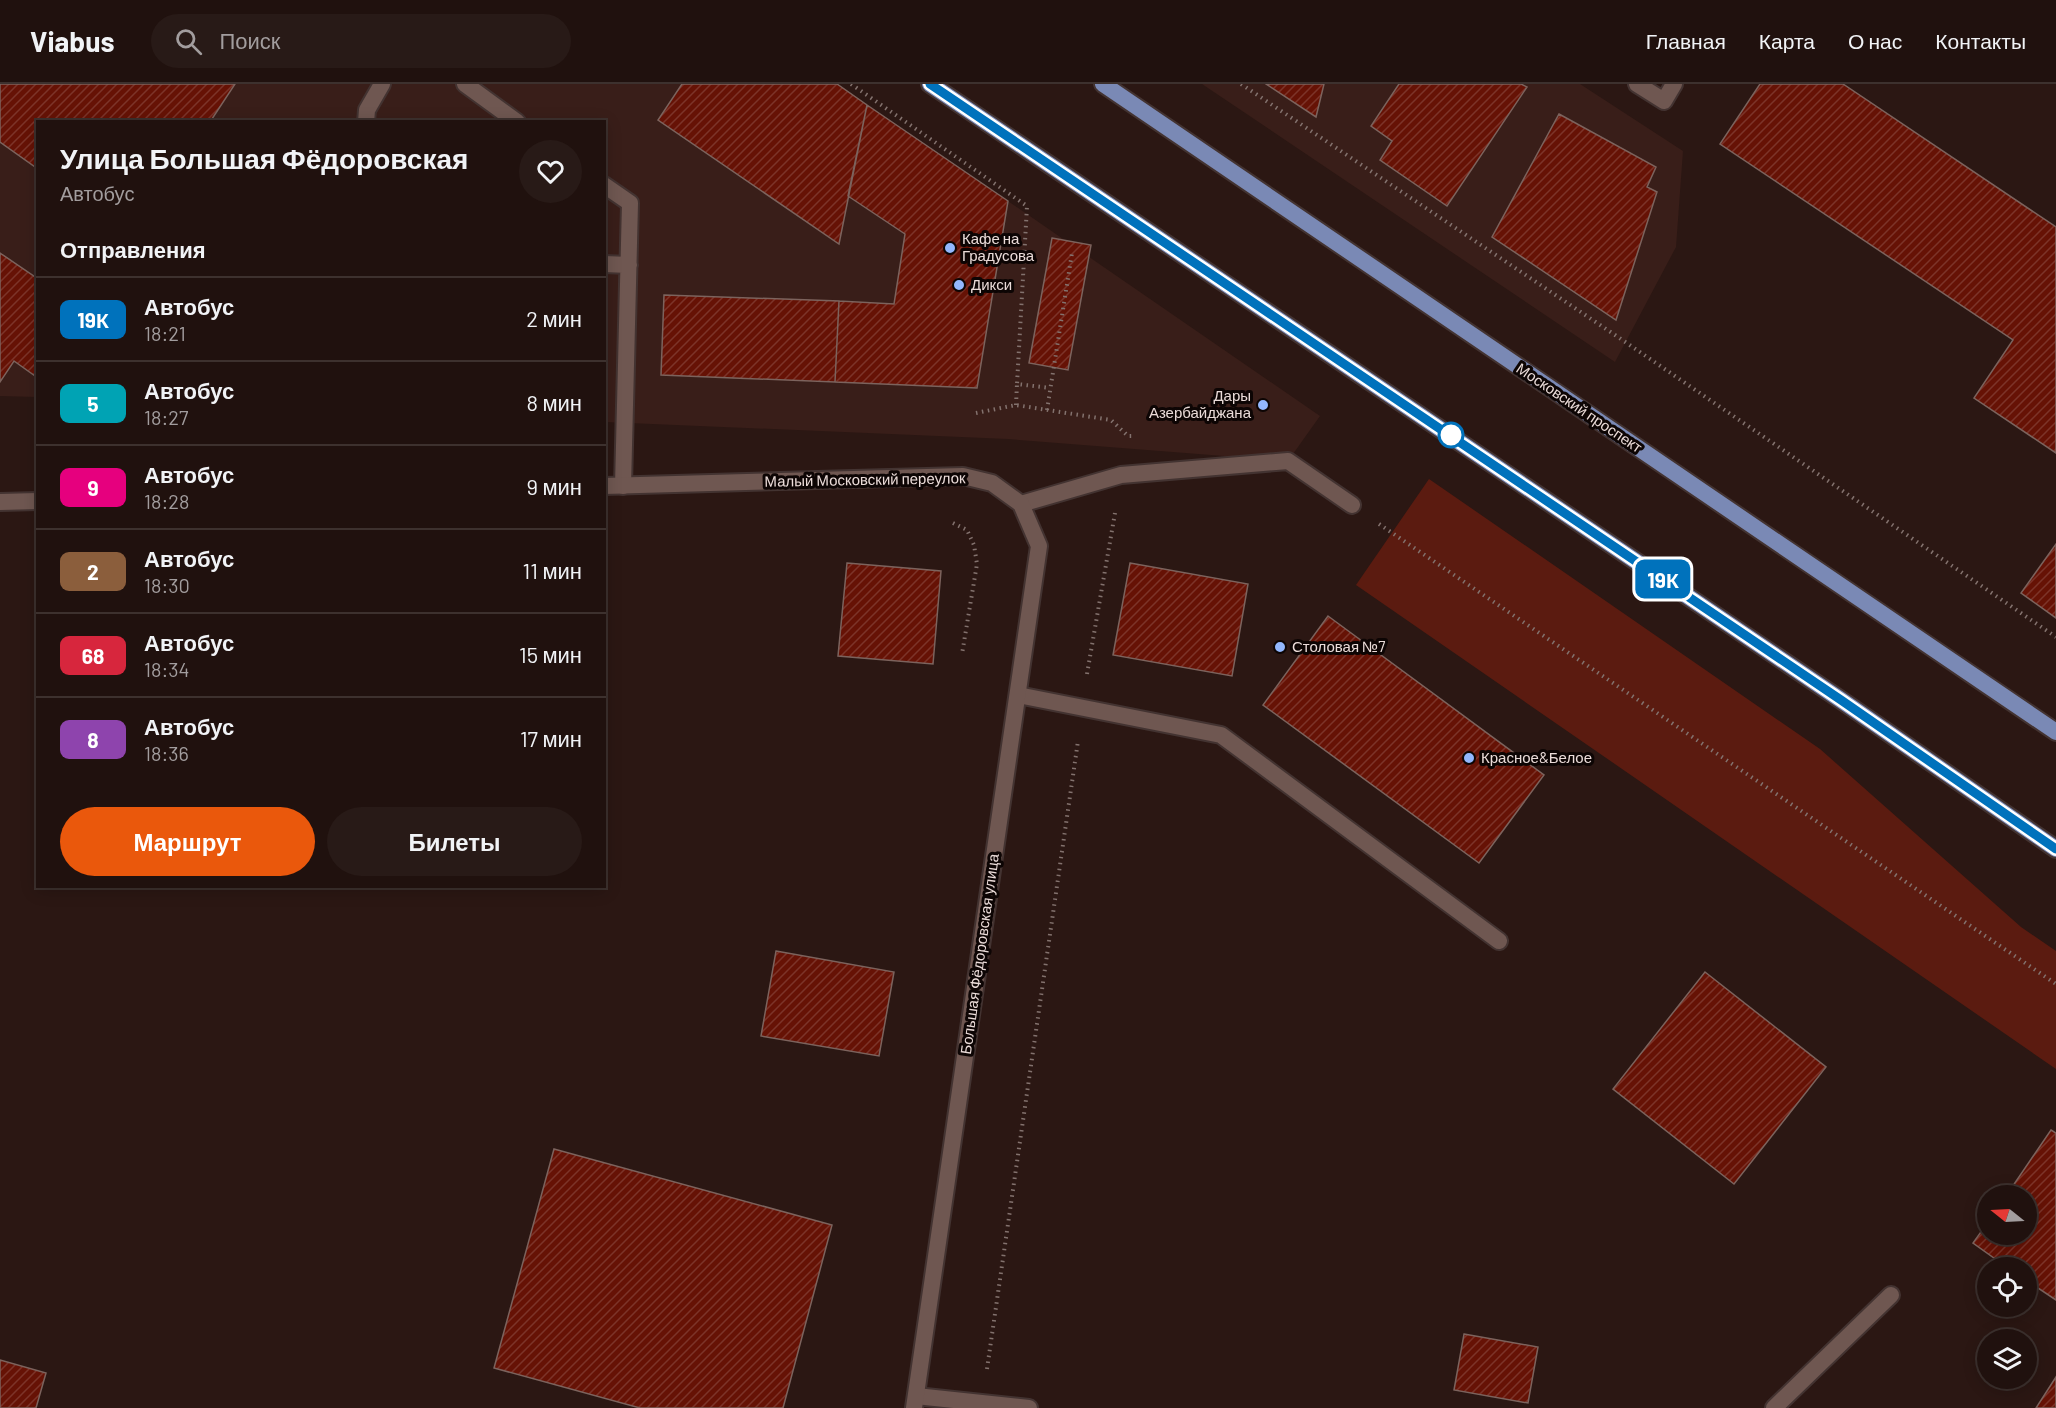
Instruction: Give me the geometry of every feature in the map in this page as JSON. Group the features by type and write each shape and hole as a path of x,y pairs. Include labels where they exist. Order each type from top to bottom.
{"main road":[{"path":"930,84 1841,700 2056,849"},
{"name":"Московский проспект","path":"1103,84 2056,732"}],"street":[{"path":"366,120 367,110 382,84"},
{"path":"465,84 514,120"},
{"path":"1636,84 1664,101 1674,84"},
{"path":"606,185 630,203 623,486"},
{"path":"606,264 629,265"},
{"path":"1021,504 1121,475 1288,461 1352,505"},
{"name":"Малый Московский переулок","path":"606,486 963,476 992,483 1021,504"},
{"path":"0,502 36,501"},
{"name":"Большая Фёдоровская улица","path":"915,1402 1039,546 1021,504"},
{"path":"1018,695 1221,735 1499,941"},
{"path":"1774,1408 1891,1295"},
{"path":"915,1402 982,1403 1029,1408"}],"path":[{"path":"850,84 1027,206 1016,405"},
{"path":"1241,84 1618,337 2056,637"},
{"path":"1047,410 1072,253"},
{"path":"1017,384 1050,388"},
{"path":"976,413 1016,405 1111,420 1128,436 1139,437"},
{"path":"982,1403 1096,615 1128,436"},
{"path":"1352,505 2056,984"},
{"path":"953,523 967,530 974,545 976,564 962,654"}],"shaded area":[{"path":"0,84 838,84 1320,416 1288,461 1008,439 606,422 606,120 36,120 36,397 0,396"},
{"path":"1202,84 1580,84 1683,151 1676,247 1615,362"},
{"path":"1429,479 1820,749 2021,927 2056,951 2056,1069 1356,585"}],"building":[{"path":"0,84 235,84 211,120 36,120 36,168 0,142"},
{"path":"682,84 837,84 867,105 839,244 658,120"},
{"path":"1266,84 1324,84 1316,117"},
{"path":"1399,84 1521,84 1527,87 1447,206 1380,160 1392,141 1371,126"},
{"path":"1760,84 1843,84 2056,227 2056,453 1974,398 2013,340 1720,144"},
{"path":"867,105 1008,201 977,388 835,382 839,301 894,304 905,234 848,196"},
{"path":"1559,114 1656,167 1647,187 1657,192 1616,320 1492,237"},
{"path":"1052,238 1091,245 1068,370 1029,363"},
{"path":"0,253 36,278 36,377 14,361 0,382"},
{"path":"664,295 839,301 835,382 661,375"},
{"path":"2056,544 2056,618 2021,593"},
{"path":"847,563 941,571 933,664 838,656"},
{"path":"1130,563 1248,584 1232,676 1113,655"},
{"path":"1328,616 1544,775 1479,863 1263,705"},
{"path":"776,951 894,972 879,1056 761,1036"},
{"path":"1705,972 1826,1067 1734,1184 1613,1089"},
{"path":"2051,1130 2056,1133 2056,1300 2037,1287 2037,1257 1993,1257 1973,1243 1977,1237 1977,1245 2037,1245 2037,1185 2014,1185"},
{"path":"554,1149 832,1225 783,1408 640,1408 494,1368"},
{"path":"1464,1334 1538,1347 1528,1403 1454,1390"},
{"path":"0,1360 46,1373 36,1408 0,1408"},
{"path":"2056,1377 2056,1408 2036,1408"}],"bus line":[{"name":"19К","path":"930,84 1841,700 2056,849"}],"place":[{"name":"Кафе на Градусова","path":"950,248"},
{"name":"Дикси","path":"959,285"},
{"name":"Дары Азербайджана","path":"1263,405"},
{"name":"Столовая №7","path":"1280,647"},
{"name":"Красное&Белое","path":"1469,758"}]}
